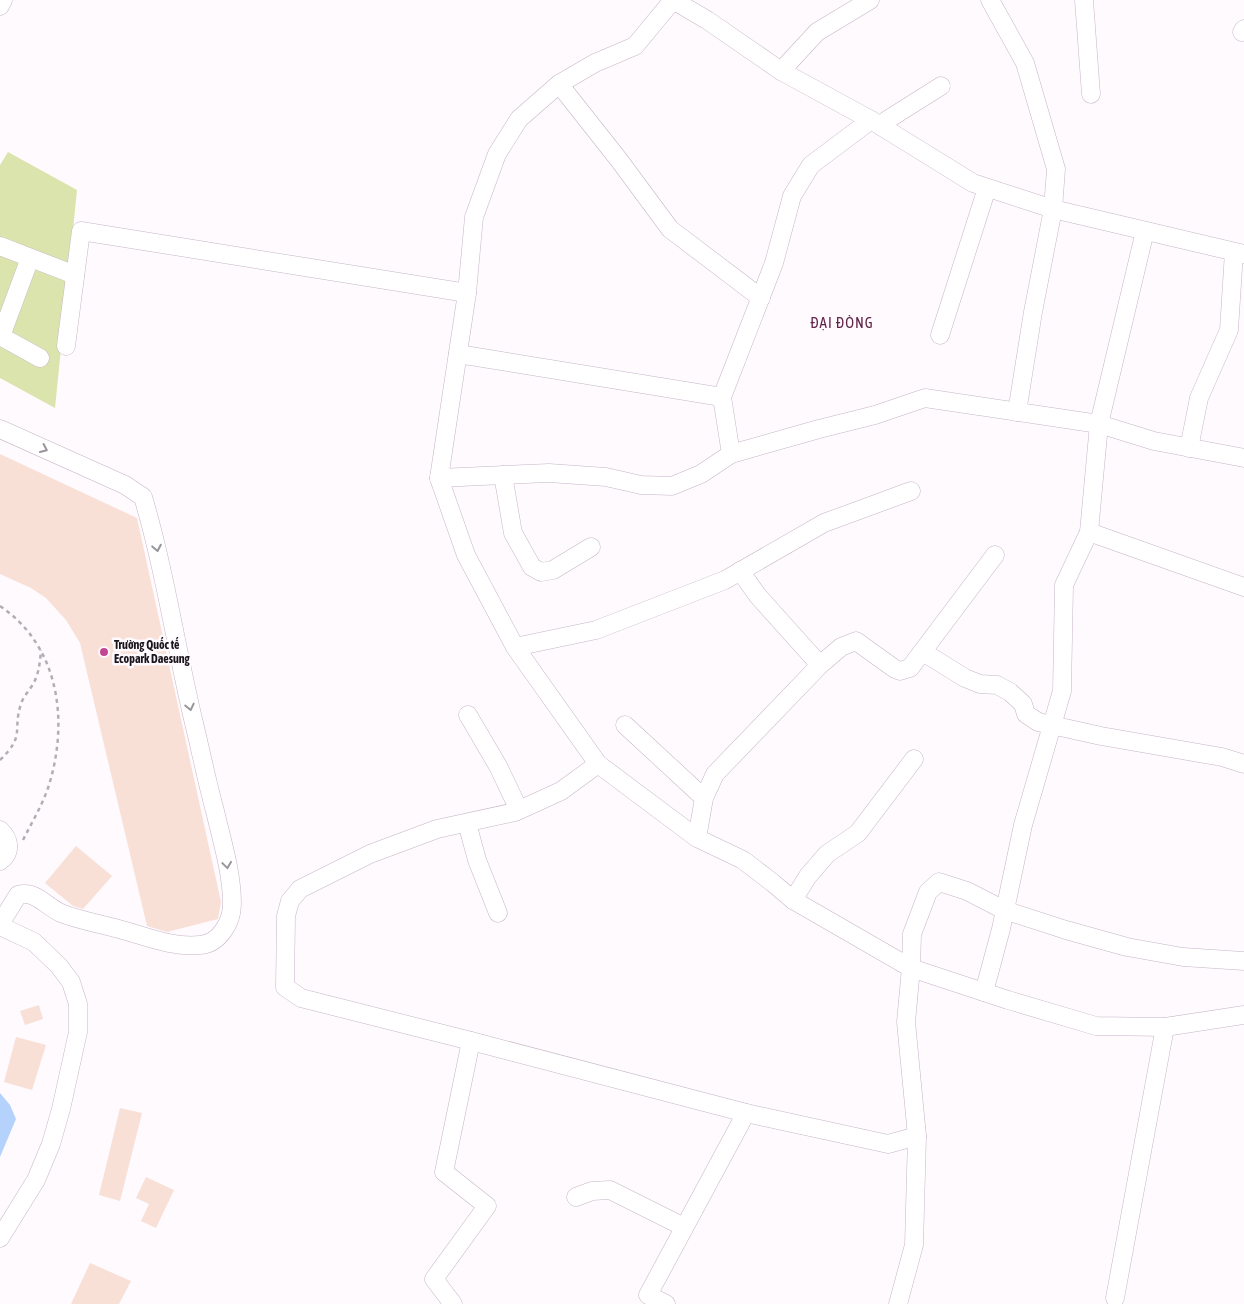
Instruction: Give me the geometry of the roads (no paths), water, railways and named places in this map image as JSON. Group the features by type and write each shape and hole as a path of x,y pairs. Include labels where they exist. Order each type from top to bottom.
{"street":[{"path":"0,6 3,0"},
{"path":"1188,448 1199,398 1229,330 1239,253 1053,209 973,183 877,124 781,71 707,20 673,0 635,46 595,63 559,84 519,119 497,154 474,218 467,293 439,478 466,555 515,647 598,764 697,838 743,860 793,900 912,968 985,988 1096,1026 1165,1027 1244,1016"},
{"path":"781,71 817,32 870,0"},
{"path":"990,0 1025,63 1056,169 1053,209 1033,312 1017,412"},
{"path":"1084,0 1090,94"},
{"path":"559,84 670,229 760,298"},
{"path":"731,454 722,396 774,263 792,196 811,165 941,86"},
{"path":"940,335 988,188"},
{"path":"66,346 81,231 467,293"},
{"path":"985,988 1001,928 1023,826 1062,690 1064,585 1089,532 1099,424 1145,231"},
{"path":"0,246 75,275"},
{"path":"30,258 0,336 40,358"},
{"path":"458,354 722,396"},
{"path":"439,478 549,473 606,477 641,485 672,486 701,474 731,454 875,415 925,398 1099,424 1154,441 1244,458"},
{"path":"0,429 125,486 143,497 153,532 187,693 227,859 232,904 231,917 214,941 202,945 180,945 62,914 33,894 18,895 0,925 34,942 71,982 78,1004 78,1032 61,1109 51,1144 36,1180 0,1238"},
{"path":"503,475 513,533 532,567 541,572 553,570 591,547"},
{"path":"515,647 596,630 725,580 824,523 910,491"},
{"path":"1089,532 1244,587"},
{"path":"697,838 704,798 715,774 820,665 841,647 853,641 863,645 895,670 900,671 910,668 995,555"},
{"path":"740,571 758,596 820,665"},
{"path":"923,652 974,682 997,685 1010,692 1020,700 1026,714 1038,722 1216,756 1244,764"},
{"path":"468,715 498,766 519,810"},
{"path":"625,725 704,798"},
{"path":"793,900 808,876 827,854 858,833 914,759"},
{"path":"598,764 561,791 519,810 437,829 370,854 300,888 290,902 286,916 285,987 301,998 746,1113 888,1144 917,1136"},
{"path":"467,823 477,860 498,913"},
{"path":"0,830 7,838 9,849 5,858 0,861"},
{"path":"898,1304 914,1245 917,1136 906,1022 912,968 912,934 928,892 939,882 967,891 1004,910 1127,947 1183,958 1244,961"},
{"path":"1115,1298 1165,1027"},
{"path":"453,1304 434,1279 487,1206 444,1172 471,1041"},
{"path":"666,1304 648,1295 746,1113"},
{"path":"576,1197 592,1191 610,1190 684,1227"}],"water":[{"path":"0,1093 10,1105 16,1119 0,1157"}],"place":[{"name":"Trường Quốc tế Ecopark Daesung","path":"104,652"}],"district":[{"name":"ĐẠI ĐÒNG","path":"842,323"}]}
